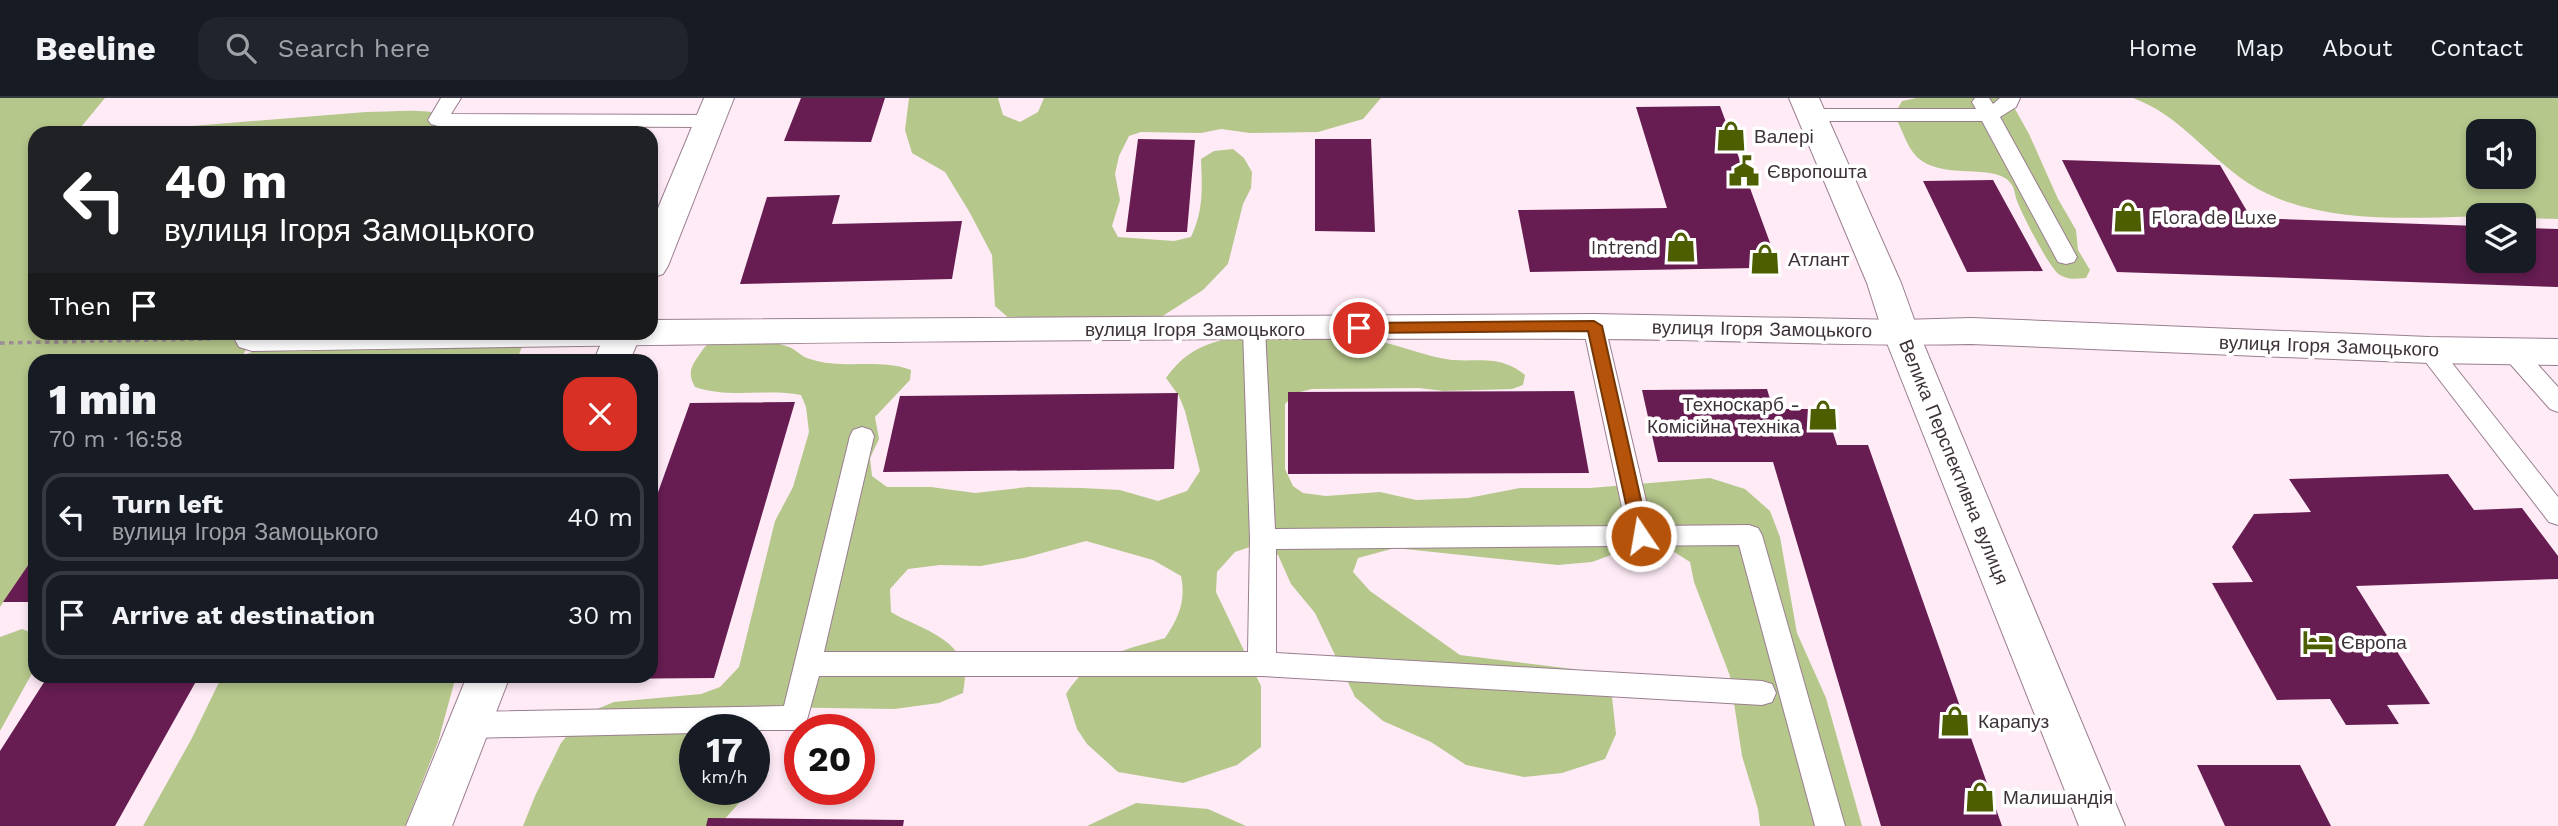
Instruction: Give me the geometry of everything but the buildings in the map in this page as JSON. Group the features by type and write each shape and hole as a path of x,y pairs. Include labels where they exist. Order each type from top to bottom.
{"street":[{"name":"Велика Перспективна вулиця","path":"1808,107 1884,283 1901,333 2102,826"},
{"path":"658,249 714,109"},
{"name":"вулиця Ігоря Замоцького","path":"436,340 620,342 1254,329 1594,326 1901,333 1971,331 2429,350 2558,352"},
{"path":"429,826 485,683"}],"lane":[{"path":"451,98 438,120 714,109"},
{"path":"1808,107 1984,106 2009,103 2011,98"},
{"path":"1984,106 2066,257"},
{"path":"1594,326 1641,536"},
{"path":"1254,329 1263,538 1262,664"},
{"path":"2429,350 2558,515"},
{"path":"2513,352 2558,403"},
{"path":"469,724 795,718 862,436"},
{"path":"1263,538 1749,535 1830,826"},
{"path":"808,664 1262,664 1762,693"}],"path":[{"path":"0,343 151,340"}],"green space":[{"path":"0,98 105,98 82,126 28,126 28,340 252,340 244,354 28,354 28,565 0,607"},
{"path":"909,98 998,98 1003,115 1020,122 1038,112 1044,98 1381,98 1363,119 1318,132 1250,133 1221,129 1201,133 1141,132 1129,136 1119,156 1115,174 1120,200 1112,226 1118,237 1174,241 1191,237 1200,208 1201,159 1214,151 1233,149 1244,158 1252,172 1251,188 1243,204 1228,264 1203,290 1155,321 1019,327 995,306 992,255 945,172 912,153 905,130"},
{"path":"1917,98 2016,98 2015,109 2058,199 2076,230 2078,250 2090,270 2086,278 2066,278 2055,271 2030,229 2012,185 2005,178 1983,172 1941,169 1917,157 1894,115 1902,101"},
{"path":"2133,98 2558,98 2558,219 2536,218 2536,203 2466,203 2466,217 2420,218 2346,215 2311,209 2278,198 2248,183 2165,115"},
{"path":"424,111 452,117 467,126 192,126 366,112"},
{"path":"1264,333 1364,339 1443,359 1499,362 1525,375 1523,385 1512,389 1312,389 1296,393 1285,404 1285,469 1293,486 1303,493 1326,496 1380,492 1416,500 1468,498 1520,488 1590,488 1710,478 1745,489 1770,511 1780,537 1797,633 1826,698 1862,826 1760,826 1758,809 1742,756 1730,676 1694,582 1690,562 1668,548 1638,545 1592,562 1558,565 1395,548 1358,558 1353,572 1370,591 1460,655 1573,669 1612,697 1616,734 1605,759 1562,773 1524,777 1466,765 1431,742 1383,721 1355,697 1315,613 1291,584 1278,555 1256,545 1235,552 1217,572 1216,592 1261,686 1261,747 1237,765 1183,783 1118,772 1087,744 1077,729 1066,694 1086,670 1097,662 1165,638 1180,608 1183,593 1181,576 1153,560 1086,541 1024,558 981,566 940,565 908,569 890,589 891,612 935,634 954,649 965,673 963,693 939,703 894,709 754,707 736,714 679,714 679,805 737,805 723,821 714,826 523,826 561,743 585,714 614,702 701,694 720,687 739,667 775,521 793,487 809,432 806,407 801,395 721,392 695,387 691,369 707,345 714,341 734,338 757,340 789,347 807,358 822,362 887,365 911,370 910,380 875,417 879,439 870,458 872,476 887,487 931,487 975,493 1028,487 1082,488 1120,490 1158,501 1187,491 1200,471 1185,411 1179,396 1166,378 1187,356 1222,340"},
{"path":"286,340 524,340 519,354 246,354"},
{"path":"22,629 28,631 28,681 0,731 0,637"},
{"path":"219,683 454,683 438,742 405,826 143,826 192,738"},
{"path":"1136,803 1208,809 1246,826 1087,826"}],"place":[{"name":"Валері","path":"1731,136"},
{"name":"Європошта","path":"1744,171"},
{"name":"Flora de Luxe","path":"2128,217"},
{"name":"Intrend","path":"1681,247"},
{"name":"Атлант","path":"1765,259"},
{"name":"Техноскарб - Комісійна техніка","path":"1823,415"},
{"name":"Європа","path":"2318,642"},
{"name":"Карапуз","path":"1955,721"},
{"name":"Малишандія","path":"1980,797"}],"route":[{"path":"1359,328 1594,326 1608,377 1641,536"}]}
